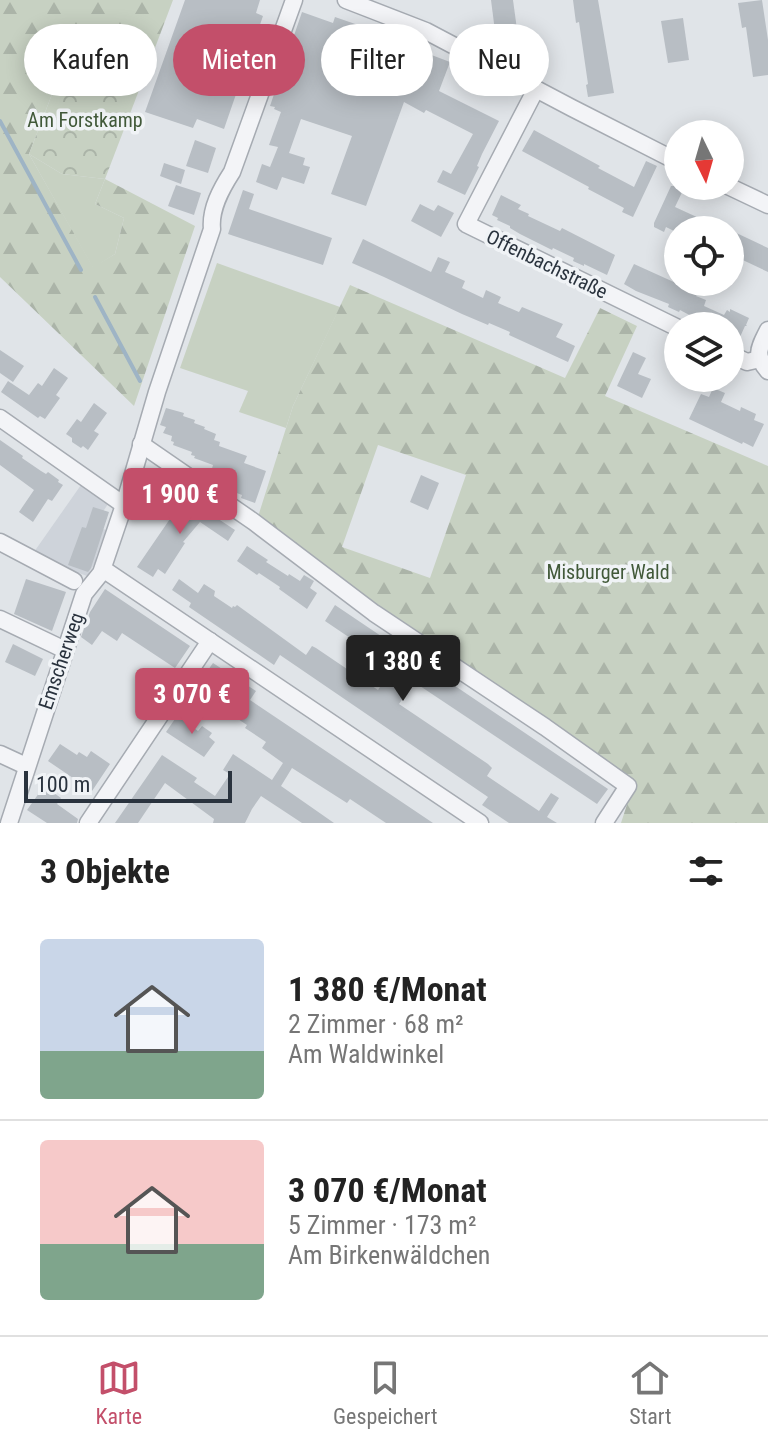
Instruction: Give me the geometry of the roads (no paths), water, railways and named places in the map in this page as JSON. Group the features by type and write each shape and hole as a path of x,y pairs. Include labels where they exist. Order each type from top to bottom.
{"street":[{"path":"0,418 124,505 141,444 209,240 211,219 221,189 232,172 294,0"},
{"path":"346,0 449,43"},
{"name":"Offenbachstraße","path":"532,96 466,224 664,321"},
{"path":"549,96 664,155"},
{"path":"744,194 768,205"},
{"path":"764,365 758,350 768,330"},
{"path":"744,361 764,365"},
{"path":"141,444 254,522 374,613 628,786 604,823"},
{"name":"Emscherweg","path":"9,823 84,594 103,569 124,505"},
{"path":"0,542 74,581"},
{"path":"103,569 480,823"},
{"path":"0,619 65,650"},
{"path":"88,823 210,641"},
{"path":"0,754 26,766"}],"waterway":[{"path":"0,121 81,270"},
{"path":"95,297 140,381"}],"park label":[{"name":"Am Forstkamp","path":"85,120"},
{"name":"Misburger Wald","path":"608,572"}]}
